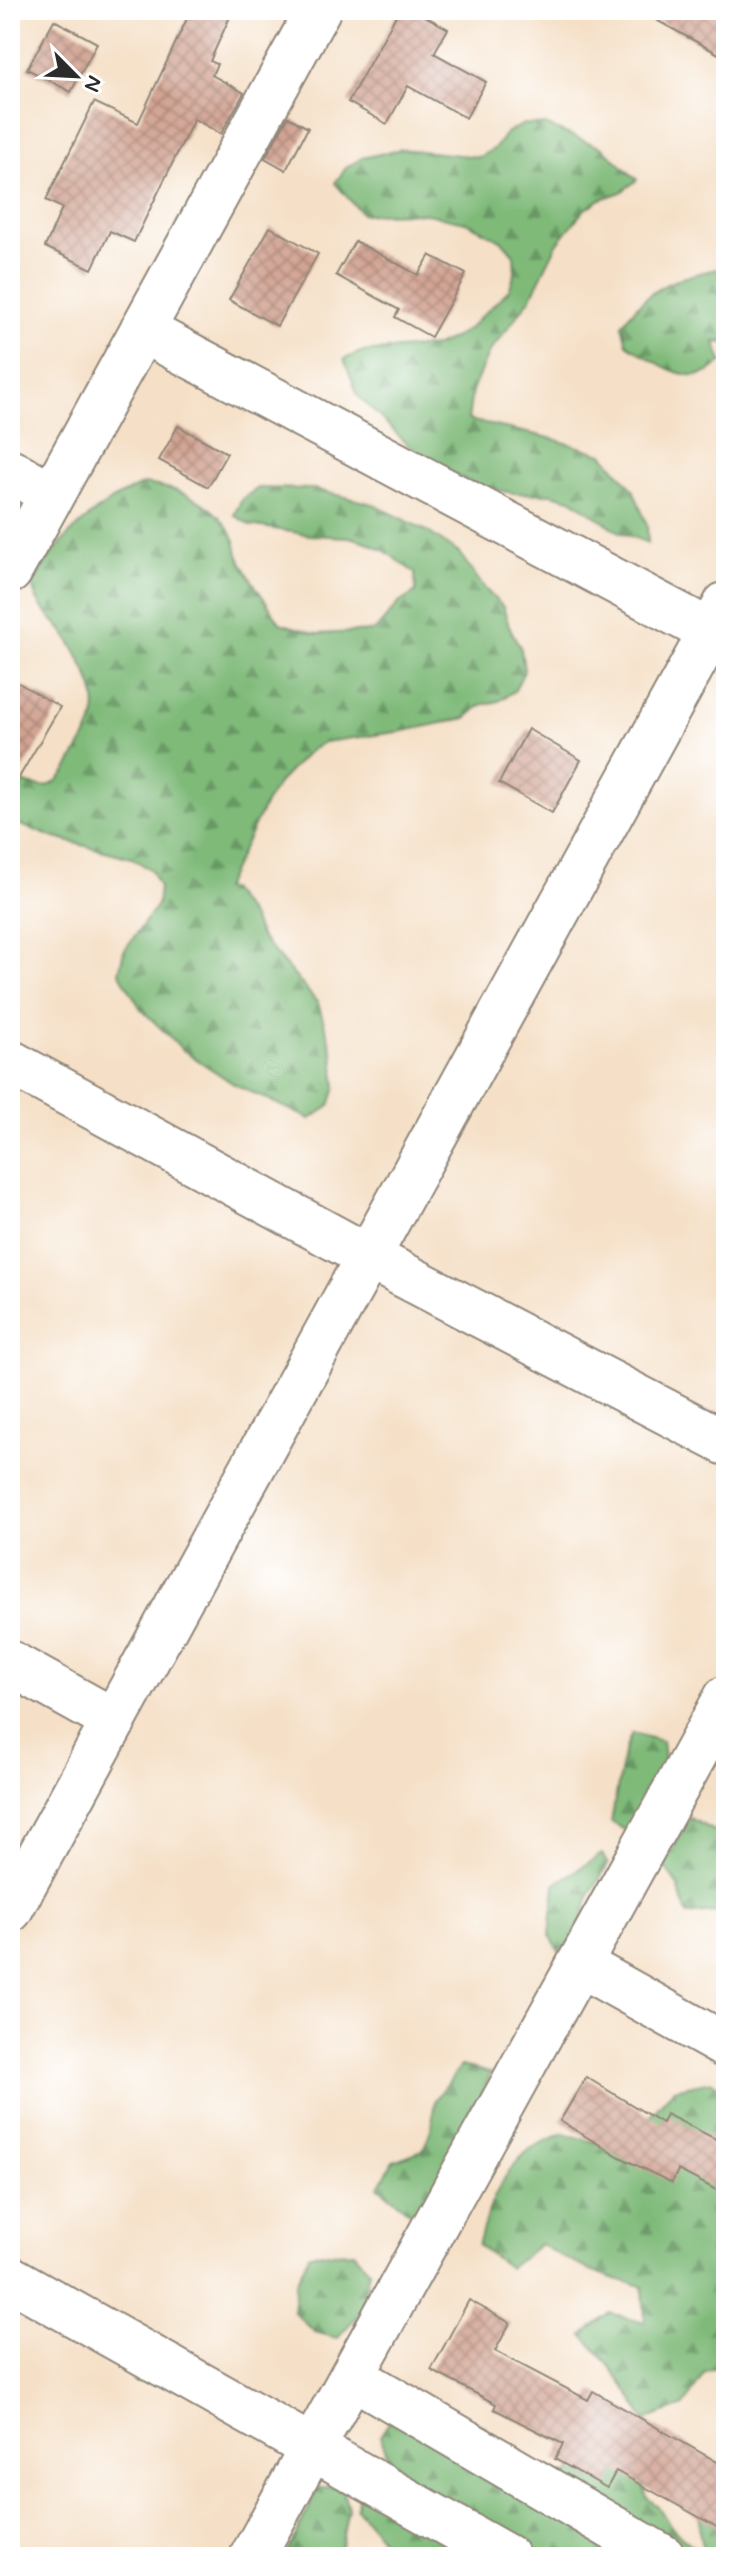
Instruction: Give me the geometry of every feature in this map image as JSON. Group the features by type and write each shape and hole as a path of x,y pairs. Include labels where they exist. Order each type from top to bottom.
{"street":[{"path":"10,571 318,10"},
{"path":"10,1910 718,618 142,330"},
{"path":"10,471 52,494"},
{"path":"10,1062 369,1257 726,1443"},
{"path":"10,1635 24,1671 114,1721"},
{"path":"252,2557 726,1698"},
{"path":"579,1964 726,2046"},
{"path":"10,2278 507,2557"},
{"path":"352,2376 663,2557"}],"green space":[{"path":"524,124 545,125 603,148 637,180 621,192 601,199 584,210 557,244 530,299 488,354 472,391 468,420 546,437 603,454 633,489 647,525 648,543 620,532 571,499 551,494 512,493 475,485 442,468 407,444 358,396 344,359 361,352 436,346 453,338 468,329 509,290 515,273 514,255 501,240 466,222 422,213 362,214 335,183 346,168 362,158 401,149 479,157 495,148 507,132"},
{"path":"726,267 726,343 715,342 722,362 706,373 686,375 665,367 627,344 622,325 655,291 694,274"},
{"path":"144,484 172,489 209,508 228,528 244,567 280,623 317,634 375,631 399,603 416,592 415,573 367,542 250,525 234,515 242,499 258,488 314,489 373,504 427,531 459,553 486,590 503,607 521,649 524,671 515,690 499,701 481,705 466,718 404,731 324,742 308,752 280,781 266,802 223,889 229,889 252,918 259,935 318,1003 333,1053 336,1087 330,1106 310,1119 234,1084 183,1050 141,1009 119,972 124,951 157,905 159,887 151,870 132,858 55,838 10,821 10,777 38,786 52,785 64,773 86,737 96,707 91,682 77,653 41,605 32,586 52,554 79,525 110,501"},
{"path":"632,1733 662,1741 666,1777 628,1832 611,1822 624,1752"},
{"path":"690,1818 715,1831 726,1847 726,1911 687,1915 678,1886 664,1866"},
{"path":"602,1854 608,1865 590,1894 576,1937 559,1951 550,1935 555,1884"},
{"path":"461,2066 491,2073 470,2121 416,2217 379,2187 393,2161 423,2150 431,2129 435,2100"},
{"path":"711,2081 726,2092 726,2364 705,2372 684,2406 645,2420 617,2375 583,2335 610,2313 645,2323 643,2286 590,2270 540,2244 509,2268 478,2245 502,2182 529,2150 564,2133 600,2144 647,2119 674,2089"},
{"path":"353,2252 369,2270 361,2312 337,2338 315,2332 293,2311 296,2283 309,2254"},
{"path":"444,2409 485,2427 497,2467 548,2468 566,2475 583,2463 639,2470 647,2498 658,2506 669,2524 689,2544 704,2554 700,2516 706,2496 726,2459 726,2557 390,2557 378,2534 356,2508 360,2487 405,2477 391,2463 380,2436 392,2418"},
{"path":"319,2487 342,2487 348,2508 339,2557 285,2557"}],"building":[{"path":"191,10 233,10 210,61 217,64 212,75 244,93 221,134 194,119 134,242 110,231 92,269 45,247 62,208 46,200 94,102 138,123"},
{"path":"399,10 414,10 448,29 434,53 486,82 466,118 408,86 387,124 348,102"},
{"path":"638,10 712,10 726,18 726,58"},
{"path":"54,20 97,43 71,92 27,69"},
{"path":"288,117 308,128 286,170 265,158"},
{"path":"270,227 318,254 277,326 229,300"},
{"path":"355,241 418,275 430,255 466,274 431,337 395,317 399,310 336,275"},
{"path":"178,426 227,453 208,487 159,460"},
{"path":"10,678 60,707 10,793"},
{"path":"528,729 581,760 552,813 499,783"},
{"path":"586,2077 662,2123 666,2114 726,2144 726,2195 678,2170 672,2183 620,2157 560,2121"},
{"path":"469,2300 510,2323 495,2351 588,2400 593,2391 726,2467 726,2532 616,2471 607,2488 555,2459 563,2444 494,2409 496,2404 431,2370"}]}
